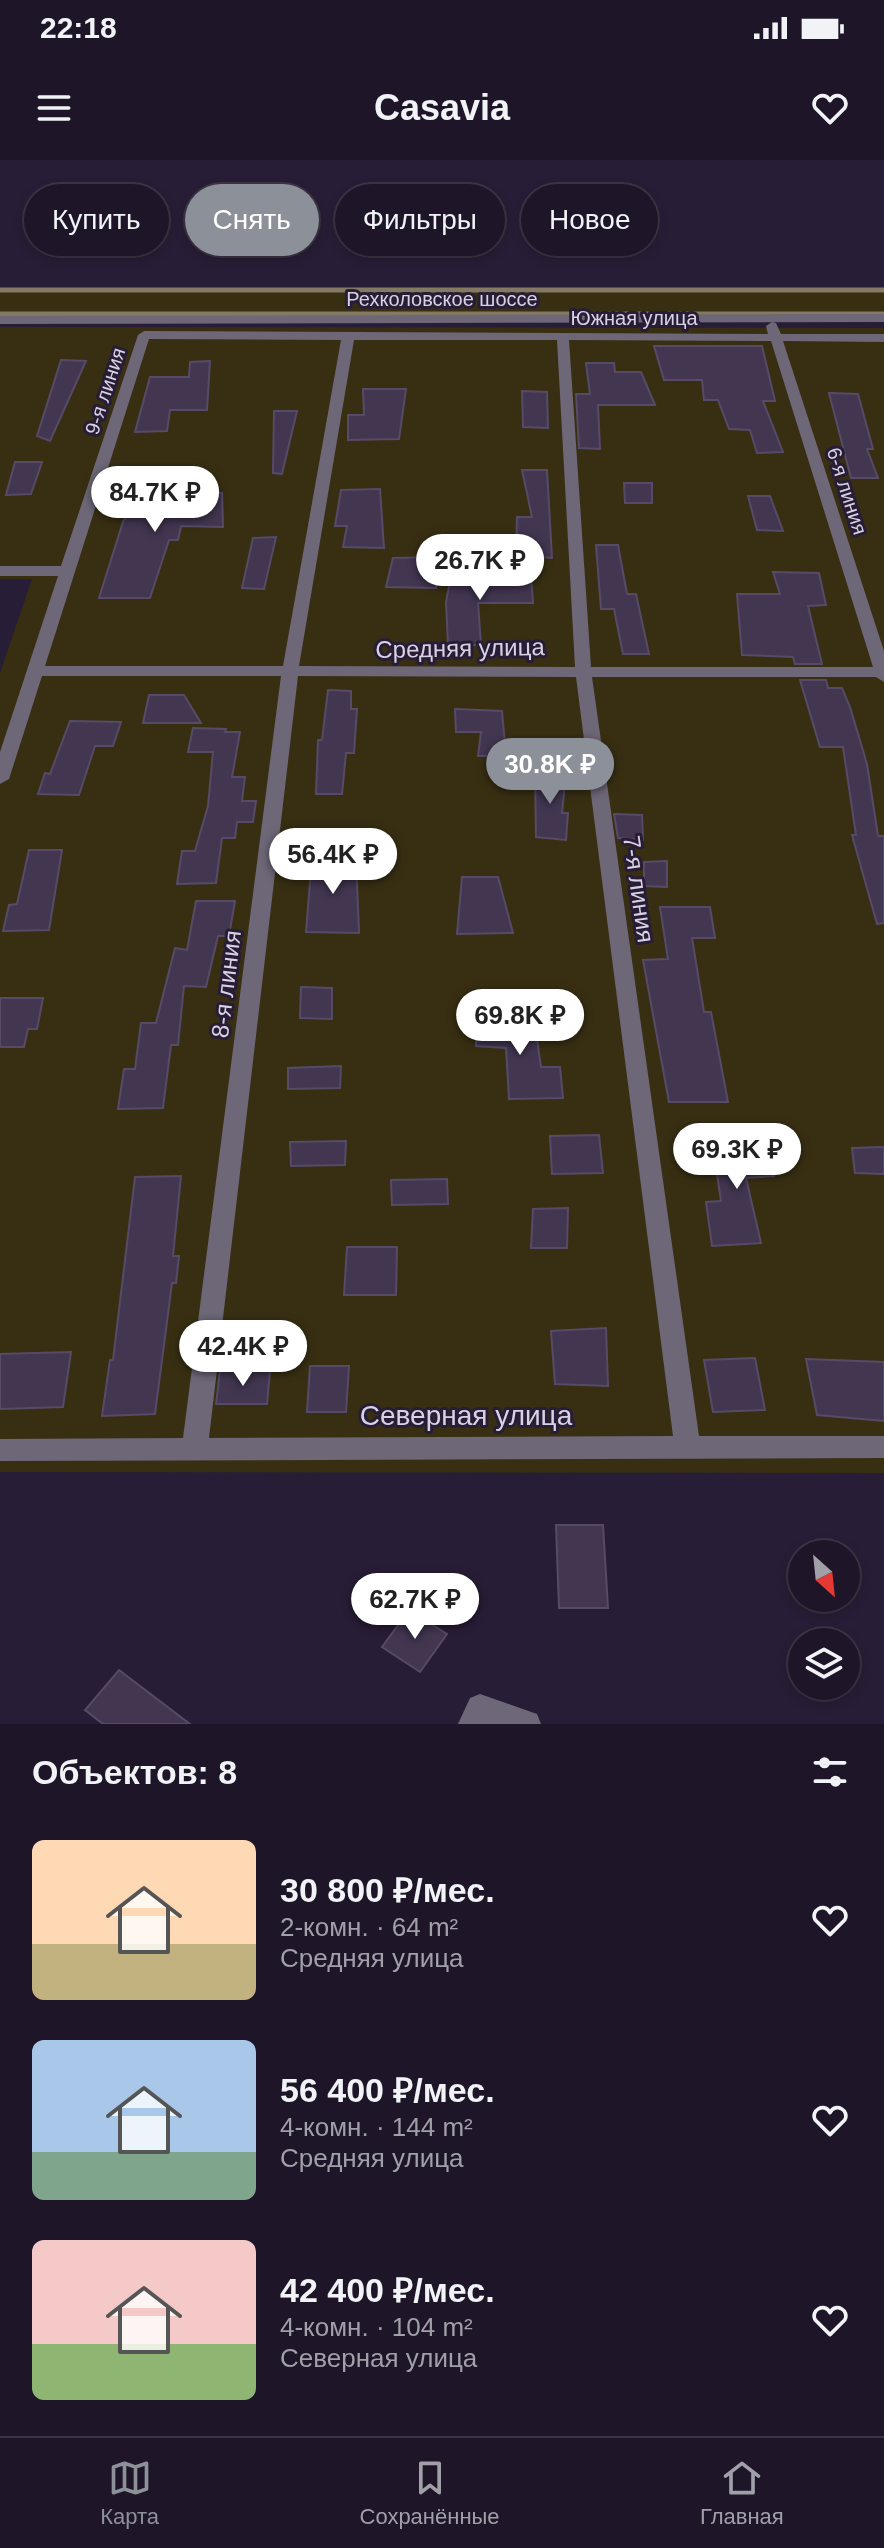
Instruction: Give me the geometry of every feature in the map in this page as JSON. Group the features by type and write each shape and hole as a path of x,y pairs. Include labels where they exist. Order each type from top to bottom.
{"street":[{"name":"6-я линия","path":"770,318 883,674"},
{"name":"Рехколовское шоссе","path":"0,320 884,318"},
{"name":"Южная улица","path":"144,335 884,338"},
{"name":"9-я линия","path":"0,779 144,335"},
{"name":"8-я линия","path":"195,1449 290,673 348,337"},
{"name":"7-я линия","path":"563,338 583,670 687,1446"},
{"path":"0,571 69,571"},
{"name":"Средняя улица","path":"37,671 290,673 583,670 883,674"},
{"name":"Северная улица","path":"0,1450 884,1447"},
{"path":"473,1724 480,1708 526,1724"}],"shaded area":[{"path":"0,290 884,290 884,314 0,314"},
{"path":"0,327 884,328 884,1473 0,1472 0,673 32,579 0,579"}],"building":[{"path":"654,346 762,346 775,401 763,401 783,452 757,453 750,430 729,429 718,400 704,400 702,380 664,380"},
{"path":"61,360 86,361 50,441 37,436"},
{"path":"210,361 207,410 170,410 167,431 135,432 150,377 189,377 190,362"},
{"path":"586,363 614,363 615,372 641,372 655,405 598,405 600,449 579,448 576,394 590,394"},
{"path":"363,389 406,389 399,439 348,440 348,415 364,415"},
{"path":"522,391 547,392 548,428 523,427"},
{"path":"829,393 858,394 873,449 867,449 878,478 851,478"},
{"path":"274,411 297,411 282,474 273,473"},
{"path":"15,462 42,462 31,494 6,495"},
{"path":"522,470 547,470 552,558 516,555 517,517 532,517"},
{"path":"152,474 184,475 177,493 222,493 223,527 181,526 178,540 169,540 150,598 99,598 123,522"},
{"path":"624,483 652,483 652,503 625,503"},
{"path":"380,489 384,548 343,547 347,526 335,526 341,490"},
{"path":"748,496 770,496 783,531 757,530"},
{"path":"276,537 264,589 242,588 253,538"},
{"path":"596,545 618,545 627,594 636,594 649,654 623,654 614,609 601,609"},
{"path":"436,557 436,588 386,587 393,558"},
{"path":"773,572 819,573 826,605 808,606 822,664 795,664 793,657 742,655 737,594 780,594"},
{"path":"531,575 533,603 478,603 481,645 448,645 446,602 451,576"},
{"path":"800,680 826,680 828,688 842,688 850,707 867,764 878,836 884,836 884,923 877,924 852,835 856,835 843,747 820,747"},
{"path":"328,690 351,691 351,709 357,709 354,753 346,753 342,794 316,794 318,740 322,740"},
{"path":"149,695 184,695 201,723 143,723"},
{"path":"455,709 502,711 506,756 478,756 481,732 456,732"},
{"path":"70,721 121,722 113,746 95,746 79,795 38,794 45,773 50,774"},
{"path":"193,728 240,732 232,777 245,777 242,801 256,801 253,822 237,822 235,838 222,838 216,883 177,884 182,851 195,851 208,806 213,752 188,752"},
{"path":"535,773 566,774 562,813 568,813 566,840 536,837"},
{"path":"614,814 642,815 643,840 618,838"},
{"path":"29,850 62,850 49,930 3,931 9,905 17,904"},
{"path":"312,857 356,857 359,933 306,932"},
{"path":"667,861 667,887 644,886 644,862"},
{"path":"462,877 498,877 513,933 457,934"},
{"path":"196,901 235,901 229,936 218,936 206,987 184,986 178,1045 171,1045 163,1108 118,1109 124,1069 135,1069 141,1023 156,1023 175,948 187,950"},
{"path":"660,907 710,907 715,938 692,938 704,1012 711,1012 728,1102 669,1102 643,960 668,959"},
{"path":"301,987 332,988 332,1019 300,1018"},
{"path":"0,998 43,998 37,1029 28,1029 24,1047 0,1047"},
{"path":"476,1017 534,1018 541,1067 560,1067 563,1098 509,1099 506,1048 476,1046"},
{"path":"341,1066 340,1088 288,1089 288,1068"},
{"path":"599,1135 603,1173 552,1174 550,1136"},
{"path":"764,1138 774,1176 746,1178 761,1243 712,1246 706,1202 721,1201 712,1141"},
{"path":"346,1141 345,1165 291,1166 290,1142"},
{"path":"884,1147 884,1174 855,1173 852,1148"},
{"path":"181,1176 173,1256 179,1256 176,1283 172,1283 155,1414 102,1416 110,1360 113,1360 135,1177"},
{"path":"447,1179 448,1204 392,1205 391,1180"},
{"path":"568,1208 567,1248 531,1248 533,1209"},
{"path":"347,1247 397,1247 396,1295 344,1295"},
{"path":"606,1328 608,1386 555,1384 551,1331"},
{"path":"71,1352 63,1407 0,1409 0,1354"},
{"path":"755,1358 765,1410 713,1412 704,1360"},
{"path":"806,1359 884,1362 884,1421 817,1415"},
{"path":"310,1366 349,1366 346,1412 307,1412"},
{"path":"220,1371 270,1371 267,1404 216,1404"},
{"path":"556,1525 603,1525 608,1608 559,1608"},
{"path":"409,1610 447,1634 420,1672 382,1647"},
{"path":"119,1670 190,1724 103,1724 85,1710"}],"waterway":[{"path":"0,290 884,290"},
{"path":"0,314 884,314"}]}
